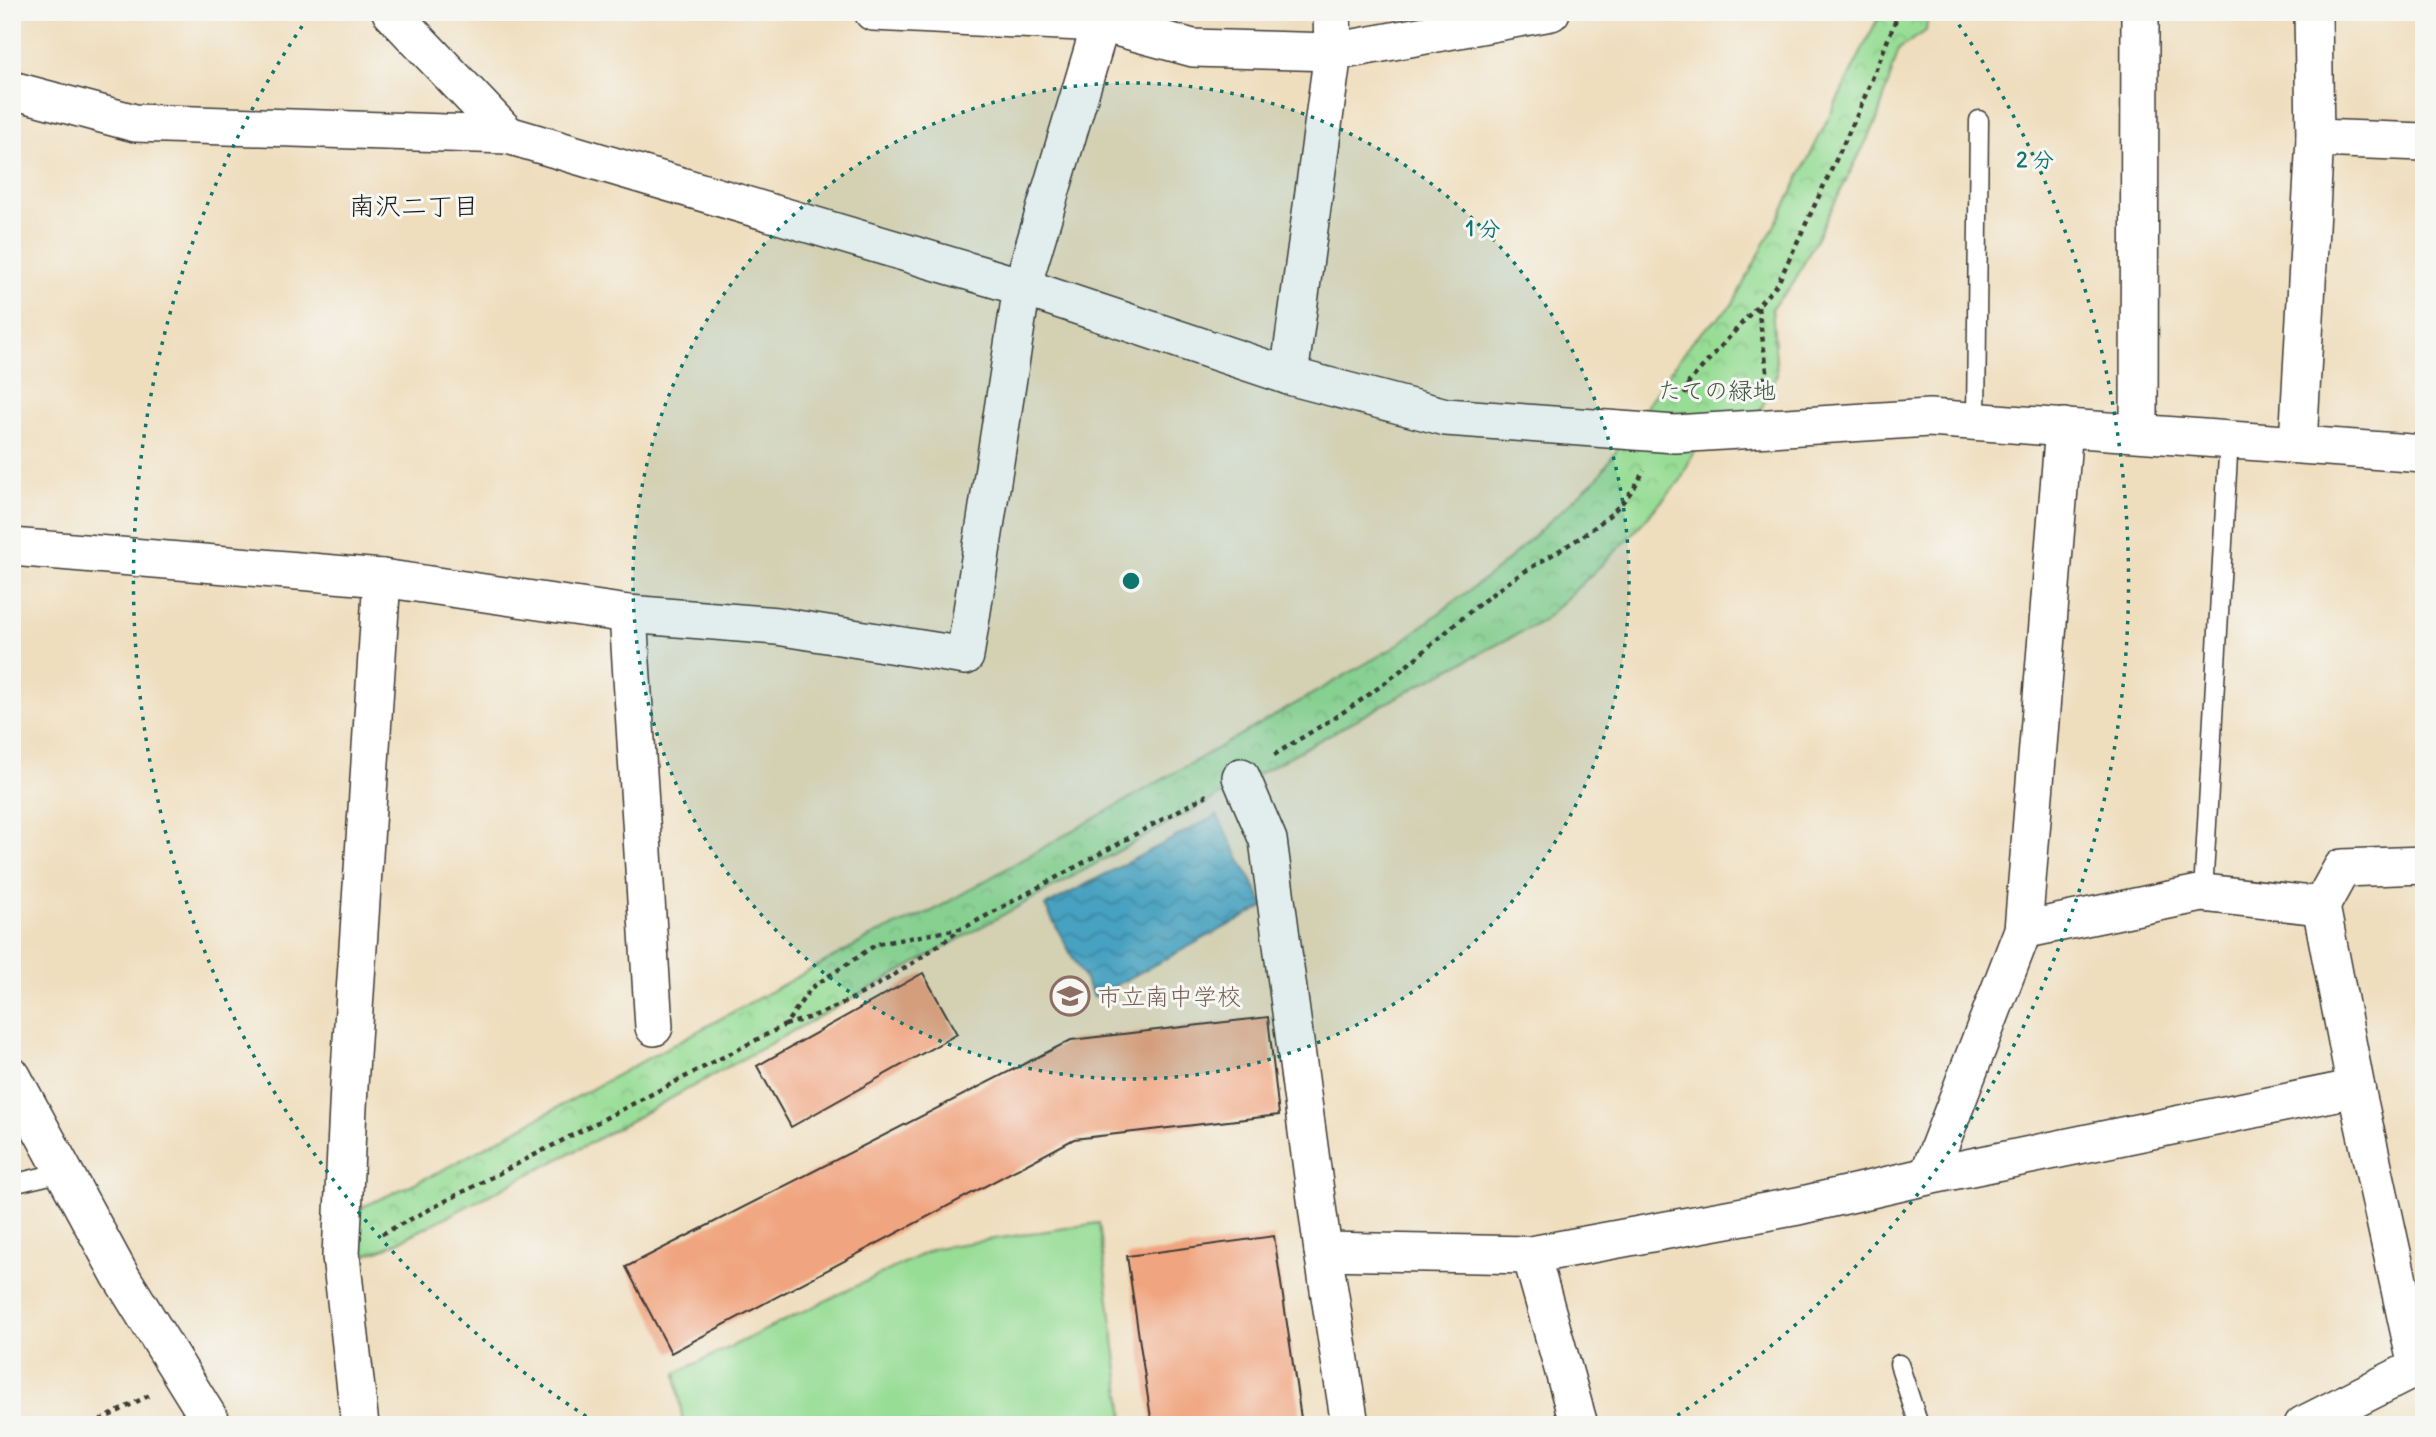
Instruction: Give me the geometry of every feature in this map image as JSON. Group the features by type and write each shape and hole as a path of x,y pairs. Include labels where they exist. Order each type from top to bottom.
{"street":[{"path":"391,12 508,135"},
{"path":"873,12 1101,18 1193,48 1333,52 1551,12"},
{"path":"1289,376 1333,52 1332,12"},
{"path":"2139,432 2140,12"},
{"path":"2298,444 2315,138 2312,12"},
{"path":"12,547 382,578 628,614 777,626 965,656 1022,287 1101,18"},
{"path":"12,90 135,123 508,135 1022,287 1289,376 1446,417 1675,434 1929,418 2424,454"},
{"path":"2315,138 2424,142"},
{"path":"1928,1176 2023,930 2064,428"},
{"path":"360,1425 341,1256 349,1086 382,578"},
{"path":"628,614 654,1027"},
{"path":"1241,777 1268,841 1323,1251 1350,1425"},
{"path":"2303,1425 2421,1365 2356,1088 2321,906 2342,869 2424,865"},
{"path":"2023,930 2203,893 2321,906"},
{"path":"12,1076 120,1275 213,1425"},
{"path":"1323,1251 1531,1255 1798,1206 1928,1176 2356,1088"},
{"path":"1531,1255 1579,1425"}],"lane":[{"path":"1976,422 1979,120"},
{"path":"2203,893 2230,439"},
{"path":"12,1184 63,1172"},
{"path":"1899,1364 1919,1425"}],"path":[{"path":"1683,403 1689,382 1778,283 1859,111 1899,12"},
{"path":"1746,429 1767,371 1758,306"},
{"path":"341,1256 785,1025 815,1017 912,965 964,928 1241,777 1382,685 1461,618 1508,583 1596,528 1635,488 1648,461"},
{"path":"785,1025 811,988 877,944 964,928"},
{"path":"91,1425 183,1378"}],"green space":[{"name":"たての緑地","path":"1881,12 1928,12 1926,31 1899,49 1877,120 1793,284 1772,307 1777,374 1749,436 1698,441 1681,480 1623,544 1543,621 1421,684 592,1142 386,1248 345,1262 347,1214 439,1172 876,934 932,911 1393,648 1500,567 1598,477 1691,342 1732,305 1785,206"},
{"path":"1099,1223 1125,1425 683,1425 676,1373 935,1248"}],"water":[{"path":"1217,815 1265,906 1094,997 1045,906"}],"building":[{"path":"923,973 957,1034 791,1127 757,1066"},
{"path":"1268,1017 1279,1115 1074,1139 671,1353 626,1267 1071,1040"},
{"path":"1274,1236 1302,1425 1152,1425 1127,1256"}],"place":[{"name":"市立南中学校","path":"1070,996"}],"district":[{"name":"南沢二丁目","path":"414,205"}]}
